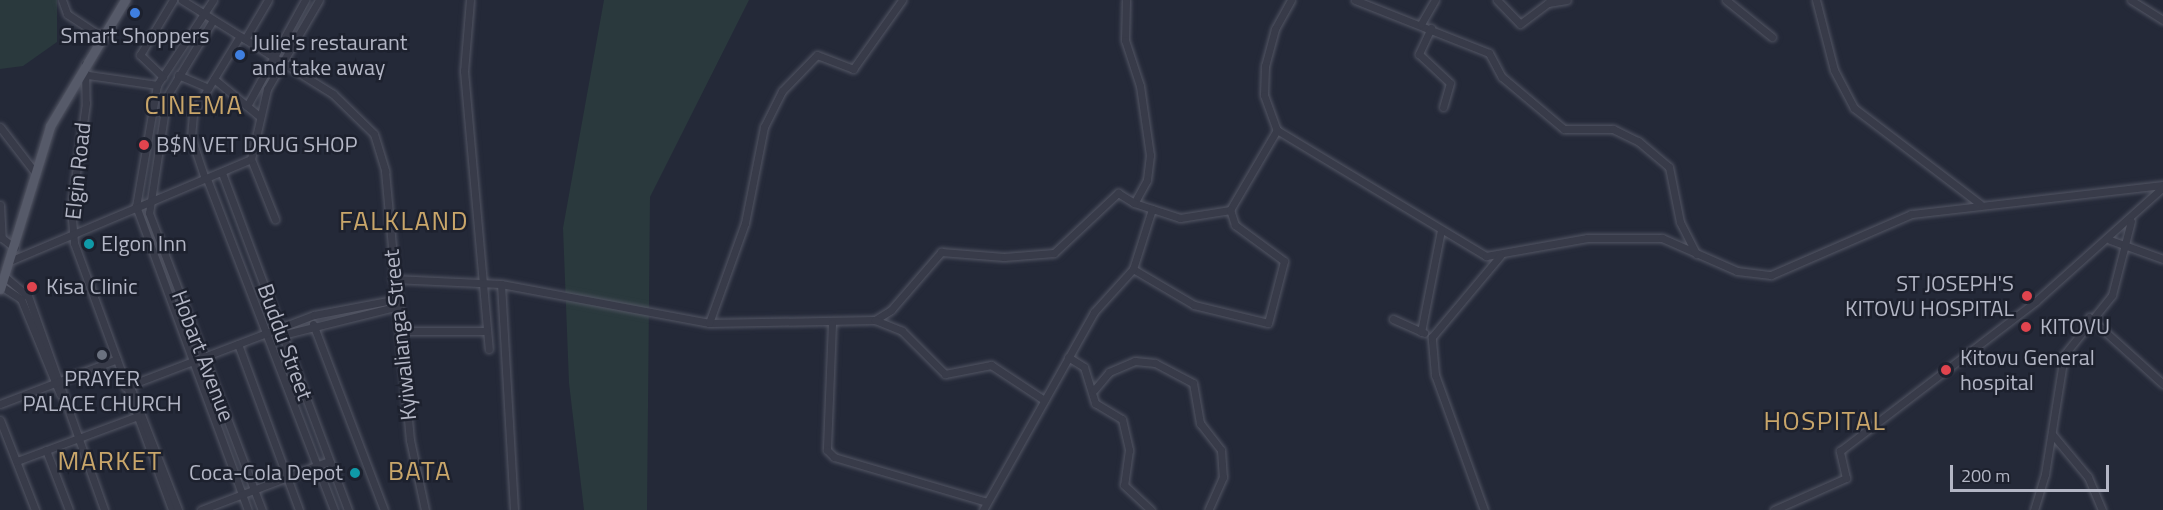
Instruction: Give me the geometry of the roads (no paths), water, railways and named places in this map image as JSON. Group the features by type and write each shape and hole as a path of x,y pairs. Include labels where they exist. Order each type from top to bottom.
{"main road":[{"path":"1,288 12,260 34,171 50,126 125,0"}],"street":[{"path":"62,0 67,14 102,37"},
{"path":"163,77 140,55 172,0"},
{"name":"Kyiwalianga Street","path":"182,0 344,102 374,134 385,171 393,279 399,302 410,440 425,510"},
{"path":"136,206 156,89 213,0"},
{"path":"268,0 208,88 191,126 206,179 334,510"},
{"path":"247,106 271,55 305,0"},
{"path":"274,219 251,159 260,116 281,61 319,0"},
{"path":"470,0 464,71 481,282 489,350"},
{"path":"709,323 745,222 764,127 782,91 818,55 853,69 902,0"},
{"path":"1126,0 1125,40 1140,86 1150,155 1147,180 1134,203"},
{"path":"1291,0 1275,29 1265,66 1263,95 1277,130 1486,256 1500,256 1587,238 1662,238 1737,271 1771,274 1893,219 1980,204 2163,186"},
{"path":"1355,0 1431,28 1494,56 1502,77 1557,126 1612,129 1660,159 1669,167 1680,222 1696,254"},
{"path":"1421,24 1435,0"},
{"path":"1497,0 1520,24 1548,3 1567,0"},
{"path":"1726,0 1772,37"},
{"path":"1816,0 1834,70 1854,108 1980,204"},
{"path":"2130,0 2163,20"},
{"path":"148,202 166,96 213,20"},
{"path":"1431,28 1419,54 1450,82 1443,107"},
{"name":"Elgin Road","path":"86,64 88,75 72,233 117,359 178,510"},
{"path":"88,75 156,89 166,96"},
{"path":"178,75 208,88"},
{"path":"214,79 260,116"},
{"path":"0,127 34,171"},
{"path":"875,320 891,310 941,252 1004,257 1054,253 1118,193 1134,203 1152,209 1200,219 1230,210 1277,130"},
{"path":"12,260 251,159"},
{"name":"Buddu Street","path":"222,173 348,510"},
{"path":"1774,510 1846,478 1840,450 2110,240 2163,186"},
{"name":"Hobart Avenue","path":"148,202 203,357 262,510"},
{"path":"0,205 2,238 15,249"},
{"name":"Hobart Avenue","path":"136,206 248,510"},
{"path":"983,510 1094,312 1133,269 1152,209"},
{"path":"1133,269 1194,305 1261,323 1272,320 1284,261 1235,225 1230,210"},
{"path":"2034,510 2052,434 2064,355 2089,317 2112,295 2131,219"},
{"path":"1421,332 1441,230"},
{"path":"2110,240 2163,259"},
{"path":"1484,510 1435,375 1432,337 1500,256"},
{"path":"5,277 28,296 55,383"},
{"path":"393,279 501,284 709,323 832,323 875,320 902,331 945,374 991,365 1044,400"},
{"path":"501,284 514,510"},
{"path":"1,288 21,299 104,510"},
{"path":"281,331 322,313 399,302"},
{"path":"128,386 267,332 313,324 399,302"},
{"path":"2089,317 2163,384"},
{"path":"1393,319 1432,337"},
{"path":"832,323 824,428 831,454 987,502"},
{"path":"313,324 384,510"},
{"path":"401,332 486,331"},
{"path":"238,344 299,510"},
{"path":"1068,357 1084,367 1094,390 1095,403 1122,419 1127,433 1124,485 1151,510"},
{"path":"0,404 117,359"},
{"path":"1094,390 1109,372 1135,361 1155,363 1193,383 1200,423 1221,450 1222,477 1208,510"},
{"name":"Elgin Road","path":"128,386 172,510"},
{"path":"17,461 138,416"},
{"path":"0,420 4,440 17,461 34,510"},
{"path":"2052,434 2088,477 2102,510"},
{"path":"46,450 69,510"},
{"path":"201,510 329,461"}],"place":[{"name":"Smart Shoppers","path":"135,13"},
{"name":"Julie's restaurant and take away","path":"240,55"},
{"name":"B$N VET DRUG SHOP","path":"144,145"},
{"name":"Elgon Inn","path":"89,244"},
{"name":"Kisa Clinic","path":"32,287"},
{"name":"ST JOSEPH'S KITOVU HOSPITAL","path":"2027,296"},
{"name":"KITOVU","path":"2026,327"},
{"name":"PRAYER PALACE CHURCH","path":"102,355"},
{"name":"Kitovu General hospital","path":"1946,370"},
{"name":"Coca-Cola Depot","path":"355,473"}],"district":[{"name":"CINEMA","path":"194,105"},
{"name":"FALKLAND","path":"404,221"},
{"name":"HOSPITAL","path":"1825,421"},
{"name":"MARKET","path":"110,461"},
{"name":"BATA","path":"420,471"}]}
